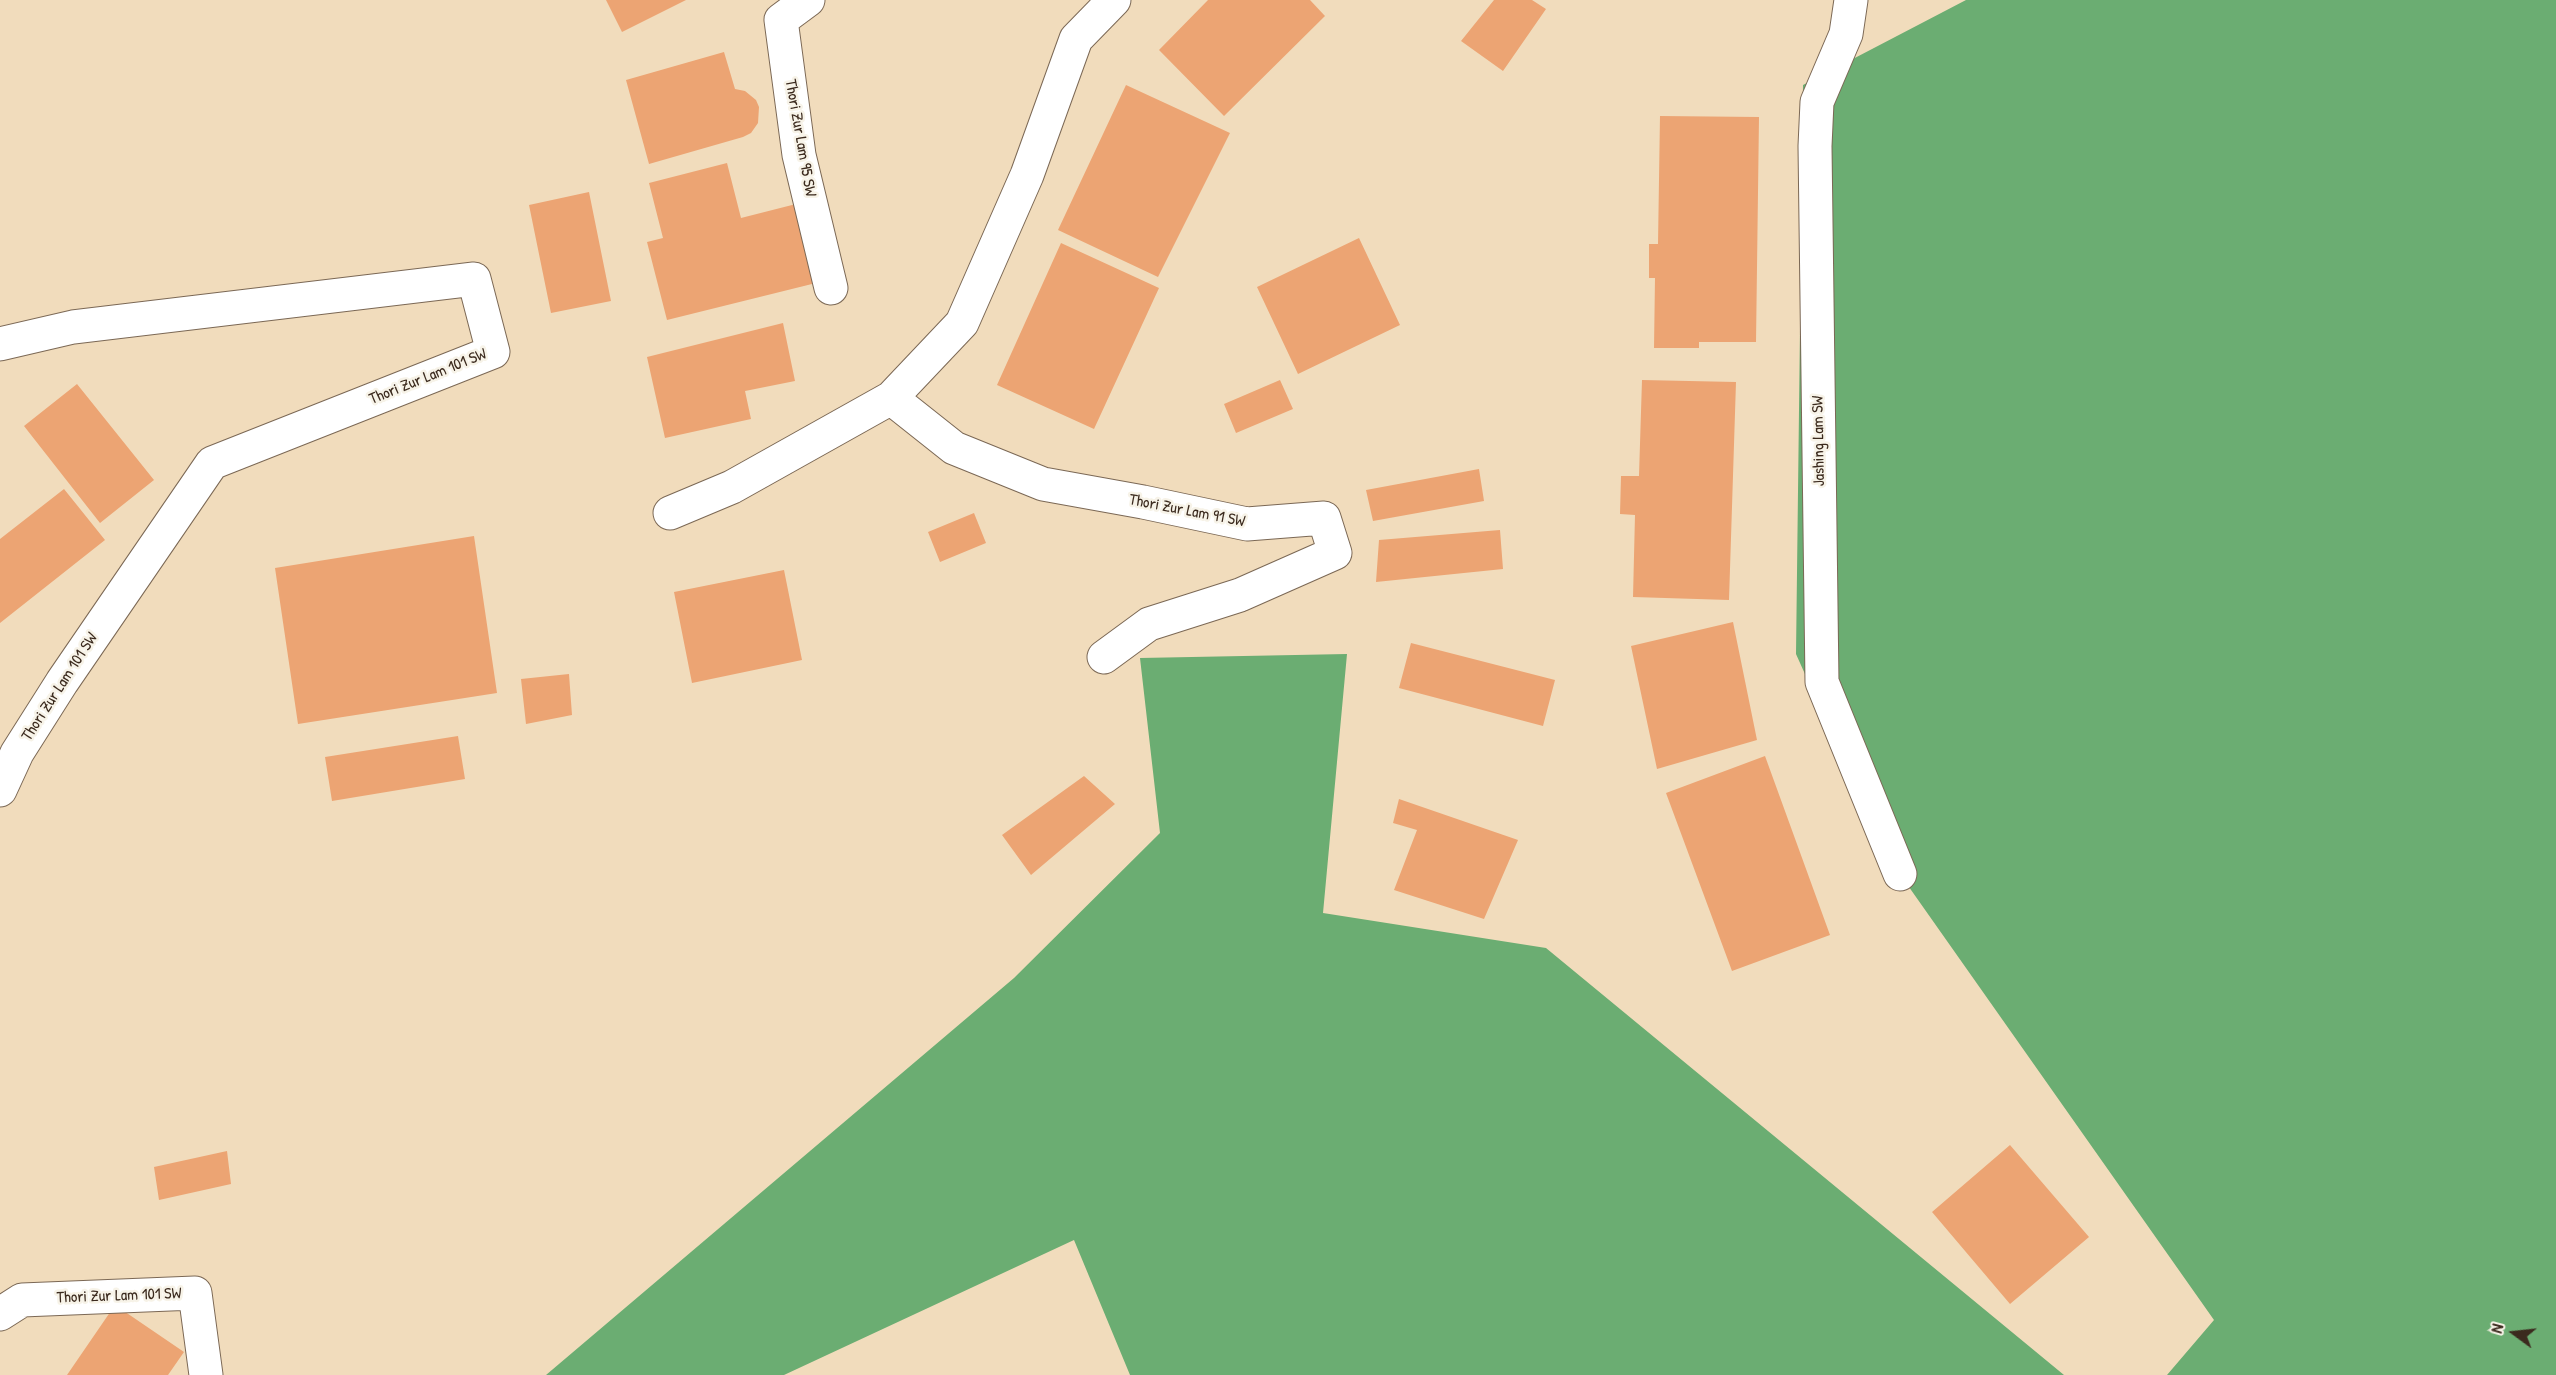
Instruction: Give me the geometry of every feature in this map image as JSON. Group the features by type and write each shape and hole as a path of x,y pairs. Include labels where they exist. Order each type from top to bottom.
{"street":[{"name":"Thori Zur Lam 95 SW","path":"808,0 781,20 799,154 831,288"},
{"path":"670,513 732,487 891,398 962,323 1027,175 1076,39 1114,0"},
{"name":"Jashing Lam SW","path":"1854,1 1846,34 1817,102 1815,146 1822,682 1900,874"},
{"name":"Thori Zur Lam 101 SW","path":"0,344 73,327 474,279 493,352 212,463 62,682 17,753 0,790"},
{"name":"Thori Zur Lam 91 SW","path":"891,398 954,448 1043,484 1247,524 1324,518 1335,553 1240,595 1149,624 1104,657"},
{"name":"Thori Zur Lam 101 SW","path":"0,1314 22,1300 195,1293 206,1375"}],"green space":[{"path":"1966,0 2556,0 2556,1375 2167,1375 2214,1320 1885,853 1796,654 1803,85"},
{"path":"1347,654 1323,913 1546,948 2064,1375 1130,1375 1074,1240 784,1375 546,1375 1014,978 1160,833 1140,658"}],"building":[{"path":"606,0 686,0 622,32"},
{"path":"1208,0 1310,0 1325,16 1224,116 1159,50"},
{"path":"1494,0 1532,0 1546,9 1503,71 1461,41"},
{"path":"724,52 735,89 745,91 756,100 759,107 758,123 751,133 743,137 649,164 626,80"},
{"path":"1126,85 1230,133 1158,277 1058,230"},
{"path":"1660,116 1759,117 1756,342 1699,342 1699,348 1654,348 1655,278 1649,278 1649,244 1658,244"},
{"path":"727,163 741,218 796,204 816,283 667,320 647,242 663,238 649,183"},
{"path":"589,192 611,301 551,313 529,205"},
{"path":"1359,238 1400,325 1298,374 1257,287"},
{"path":"1061,243 1159,288 1094,429 997,385"},
{"path":"783,323 795,381 745,391 751,419 665,438 647,357"},
{"path":"1280,380 1293,409 1236,433 1224,404"},
{"path":"1642,380 1736,382 1729,600 1633,597 1635,515 1620,514 1621,476 1639,476"},
{"path":"77,384 154,480 100,523 24,426"},
{"path":"1479,469 1484,501 1373,521 1366,490"},
{"path":"64,489 105,540 0,623 0,539"},
{"path":"974,513 986,543 940,562 928,532"},
{"path":"1500,530 1503,569 1376,582 1379,540"},
{"path":"474,536 497,693 298,724 275,568"},
{"path":"784,570 802,660 692,683 674,592"},
{"path":"1733,622 1757,740 1657,769 1631,646"},
{"path":"1411,643 1555,680 1543,726 1399,688"},
{"path":"569,674 572,715 526,724 521,679"},
{"path":"458,736 465,779 332,801 325,757"},
{"path":"1765,756 1830,935 1732,971 1666,793"},
{"path":"1084,776 1115,804 1031,875 1002,835"},
{"path":"1399,799 1518,840 1484,919 1394,890 1417,830 1393,823"},
{"path":"2010,1145 2089,1237 2010,1304 1932,1212"},
{"path":"227,1151 231,1184 159,1200 154,1167"},
{"path":"115,1305 184,1352 168,1375 67,1375"}]}
